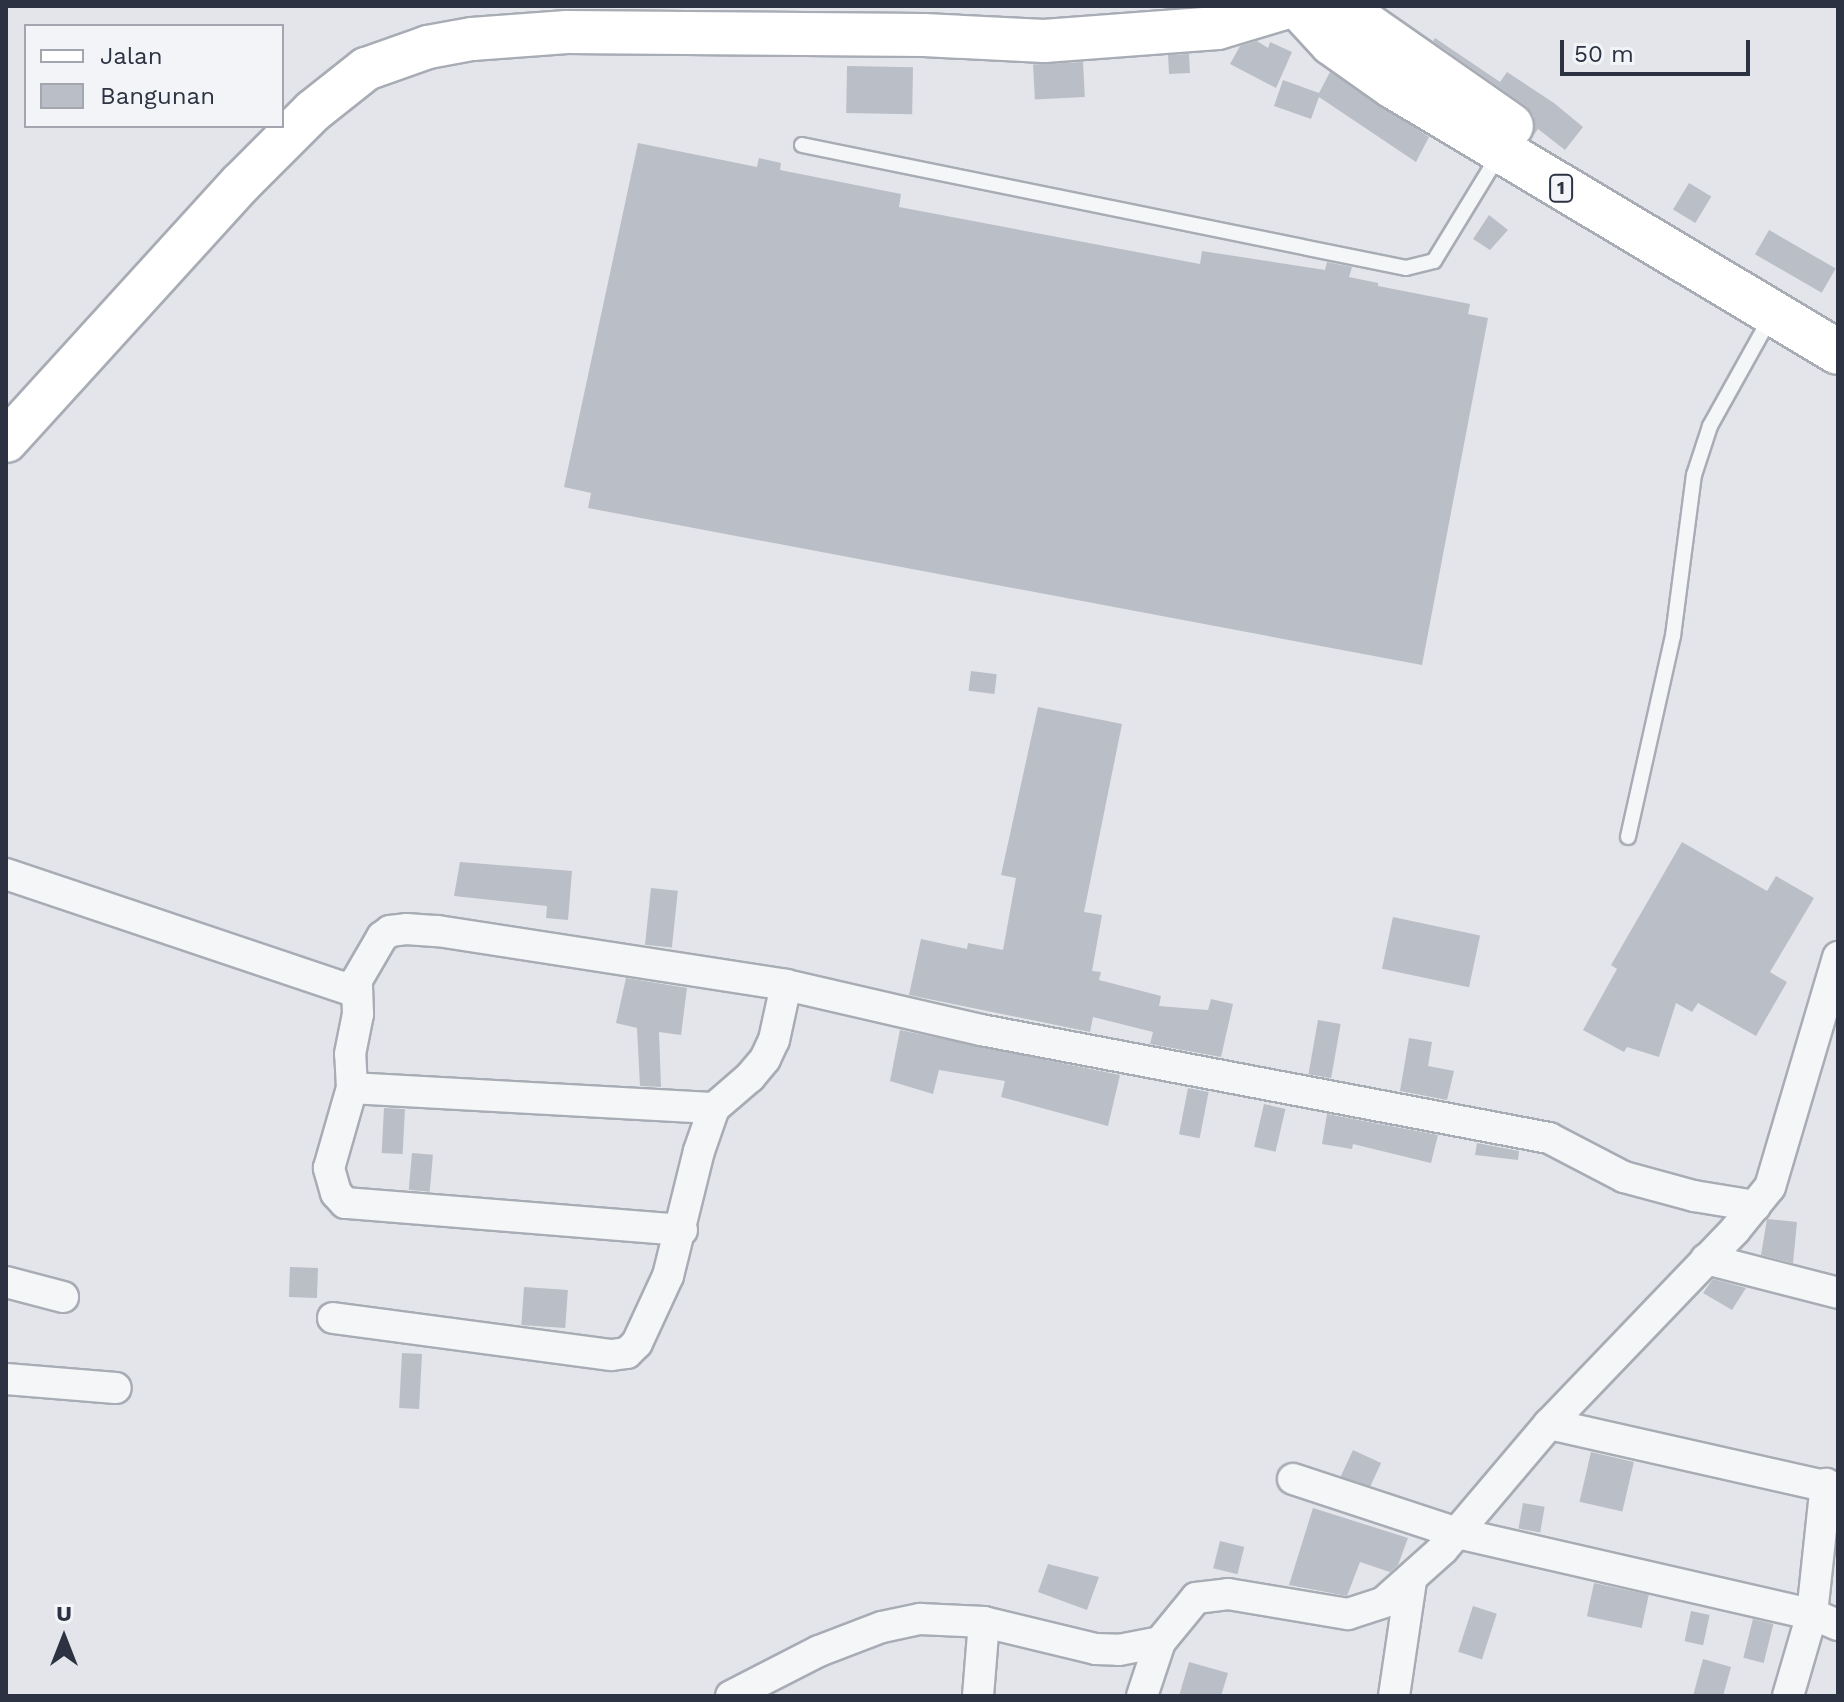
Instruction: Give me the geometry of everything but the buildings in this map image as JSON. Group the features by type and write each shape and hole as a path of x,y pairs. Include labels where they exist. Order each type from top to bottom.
{"highway":[{"name":"1","path":"1298,6 1332,43 1500,152 1774,311 1838,352"},
{"name":"1","path":"1345,6 1379,34 1513,127 1790,288 1838,320"}],"main road":[{"path":"6,441 240,184 313,111 366,69 428,47 472,39 567,32 924,35 1044,41 1218,28 1291,6"}],"street":[{"path":"6,874 356,992"},
{"path":"682,1230 345,1203 336,1193 329,1168 352,1088 350,1054 358,1014 357,980 382,937 390,931 406,929 786,985 981,1030 1549,1138 1624,1177 1694,1196 1755,1206"},
{"path":"1142,1696 1160,1642 1189,1603 1207,1595 1228,1594 1348,1614 1384,1602 1411,1581 1457,1533 1549,1424 1770,1187 1838,957"},
{"path":"333,1318 598,1353 627,1353 637,1343 668,1276 682,1230 699,1151 714,1108 750,1077 765,1059 774,1040 786,985"},
{"path":"352,1088 714,1108"},
{"path":"1706,1259 1838,1293"},
{"path":"6,1282 63,1297"},
{"path":"6,1379 116,1388"},
{"path":"1549,1424 1832,1487 1825,1620 1788,1696"},
{"path":"1293,1479 1457,1533 1825,1620"},
{"path":"1394,1696 1411,1581"},
{"path":"731,1696 819,1651 882,1627 920,1619 984,1622 1096,1649 1119,1650 1160,1642"},
{"path":"978,1696 984,1622"}],"lane":[{"path":"802,145 1406,268 1426,266 1442,252 1500,152"},
{"path":"1628,837 1673,636 1694,475 1710,426 1774,311"}]}
